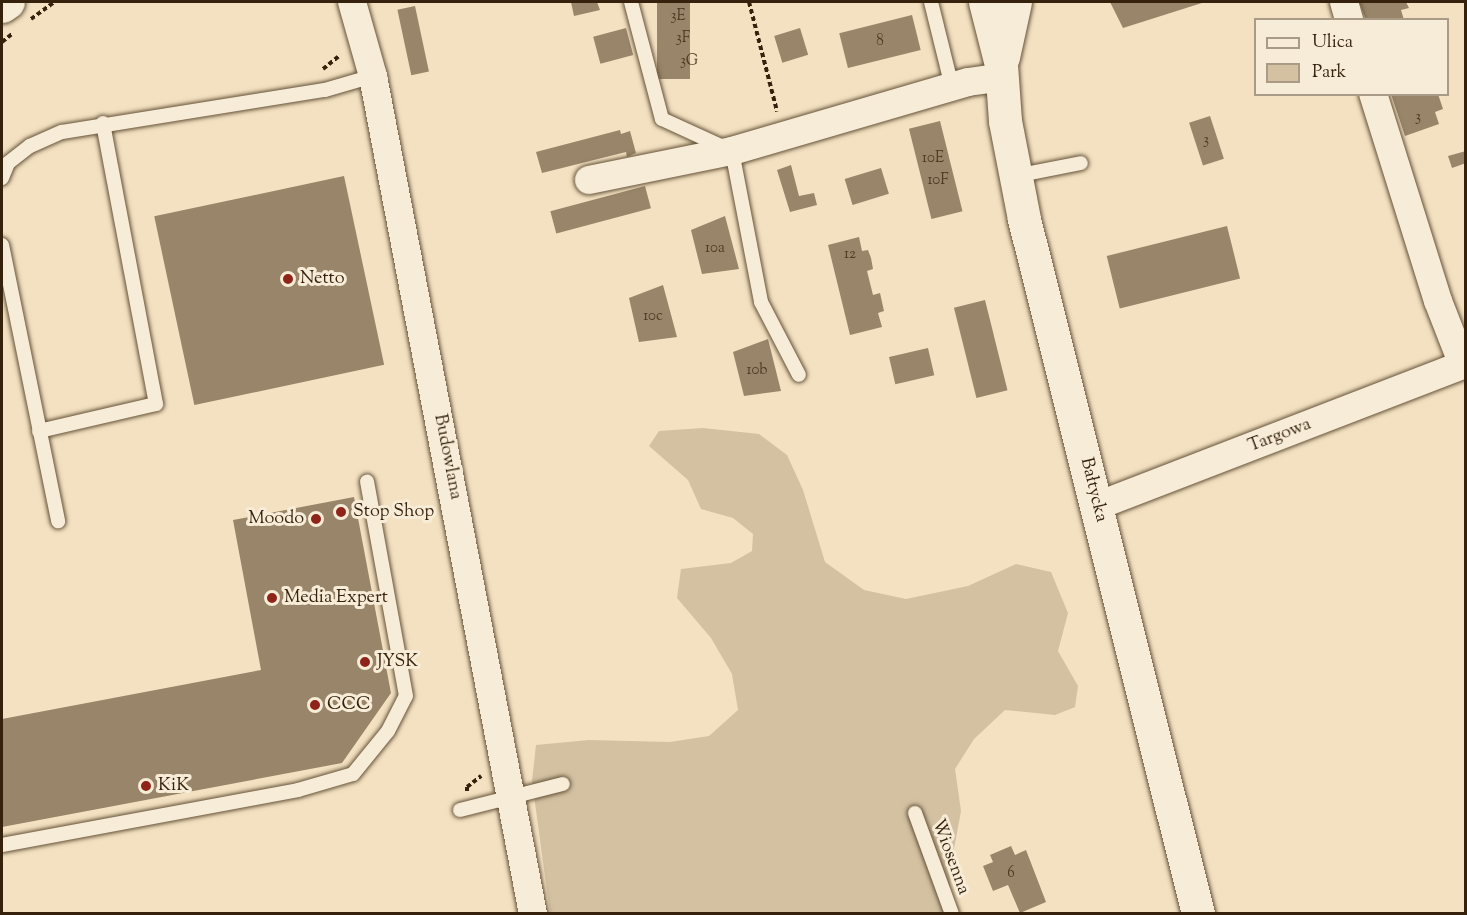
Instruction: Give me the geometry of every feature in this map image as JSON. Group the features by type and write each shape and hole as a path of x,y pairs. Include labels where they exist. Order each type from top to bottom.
{"main road":[{"path":"2,6 8,2"},
{"name":"Bałtycka","path":"985,2 1002,71 1015,176 1198,914"},
{"name":"Bałtycka","path":"1002,71 1015,2"}],"street":[{"name":"Budowlana","path":"352,2 373,76 533,914"},
{"path":"1344,2 1348,18"},
{"path":"590,180 732,151 1002,71"},
{"name":"Targowa","path":"1097,506 1464,369 1438,301 1374,96"}],"lane":[{"path":"631,2 662,119 732,151 761,302 799,375"},
{"path":"931,2 952,87"},
{"path":"2,178 8,163 30,146 62,132 103,123 302,93 373,76"},
{"path":"39,431 156,404 103,123"},
{"path":"1015,176 1081,163"},
{"path":"2,245 58,522"},
{"path":"2,845 298,790 353,774 388,731 406,696 367,482"},
{"path":"460,810 511,799 563,784"},
{"name":"Wiosenna","path":"915,813 952,914"}],"path":[{"path":"749,2 777,112"},
{"path":"302,93 299,75 325,69 342,53 342,47"}],"green space":[{"path":"703,428 759,434 787,455 803,490 825,562 864,590 906,599 968,586 1016,564 1051,572 1068,613 1058,651 1078,686 1075,707 1055,715 1005,710 974,739 955,769 961,811 951,865 949,913 550,913 532,781 536,745 589,740 670,742 709,736 738,710 732,674 711,638 677,598 681,569 731,563 752,551 753,534 733,518 701,509 688,480 649,446 659,431"}],"building":[{"path":"571,2 597,2 600,10 574,16"},
{"path":"657,2 690,2 690,79 657,79"},
{"path":"1110,2 1205,2 1123,28"},
{"path":"1359,2 1406,2 1409,8 1401,10 1403,18 1365,18"},
{"path":"415,6 429,72 411,75 397,10"},
{"path":"912,15 921,50 848,68 839,33"},
{"path":"626,28 633,55 600,64 593,37"},
{"path":"800,28 808,55 782,63 774,36"},
{"path":"1392,96 1439,96 1443,109 1435,112 1439,124 1405,136"},
{"path":"1210,116 1224,159 1203,166 1189,123"},
{"path":"940,121 962,211 931,219 909,129"},
{"path":"620,130 621,134 630,131 636,153 627,157 626,152 542,173 536,152"},
{"path":"1466,151 1466,163 1452,168 1448,156"},
{"path":"791,165 799,196 814,193 817,205 790,212 777,170"},
{"path":"881,168 889,194 853,205 845,179"},
{"path":"344,176 384,365 194,405 154,216"},
{"path":"645,186 651,208 556,234 550,211"},
{"path":"725,216 739,269 702,274 691,230"},
{"path":"1227,226 1240,278 1120,308 1107,256"},
{"path":"859,237 862,251 868,250 871,258 873,269 867,271 873,295 880,293 884,311 878,313 882,327 850,335 828,245"},
{"path":"663,285 677,337 639,342 629,298"},
{"path":"985,300 1007,390 976,398 954,308"},
{"path":"768,339 781,391 744,396 733,352"},
{"path":"928,348 934,375 895,384 889,357"},
{"path":"354,497 391,693 342,763 2,827 2,719 261,670 233,520"},
{"path":"1011,846 1015,855 1026,850 1046,902 1020,913 1008,885 993,891 983,866 993,862 990,855"}],"place":[{"name":"Netto","path":"288,279"},
{"name":"Stop Shop","path":"341,512"},
{"name":"Moodo","path":"316,519"},
{"name":"Media Expert","path":"272,598"},
{"name":"JYSK","path":"365,662"},
{"name":"CCC","path":"315,705"},
{"name":"KiK","path":"146,786"}]}
